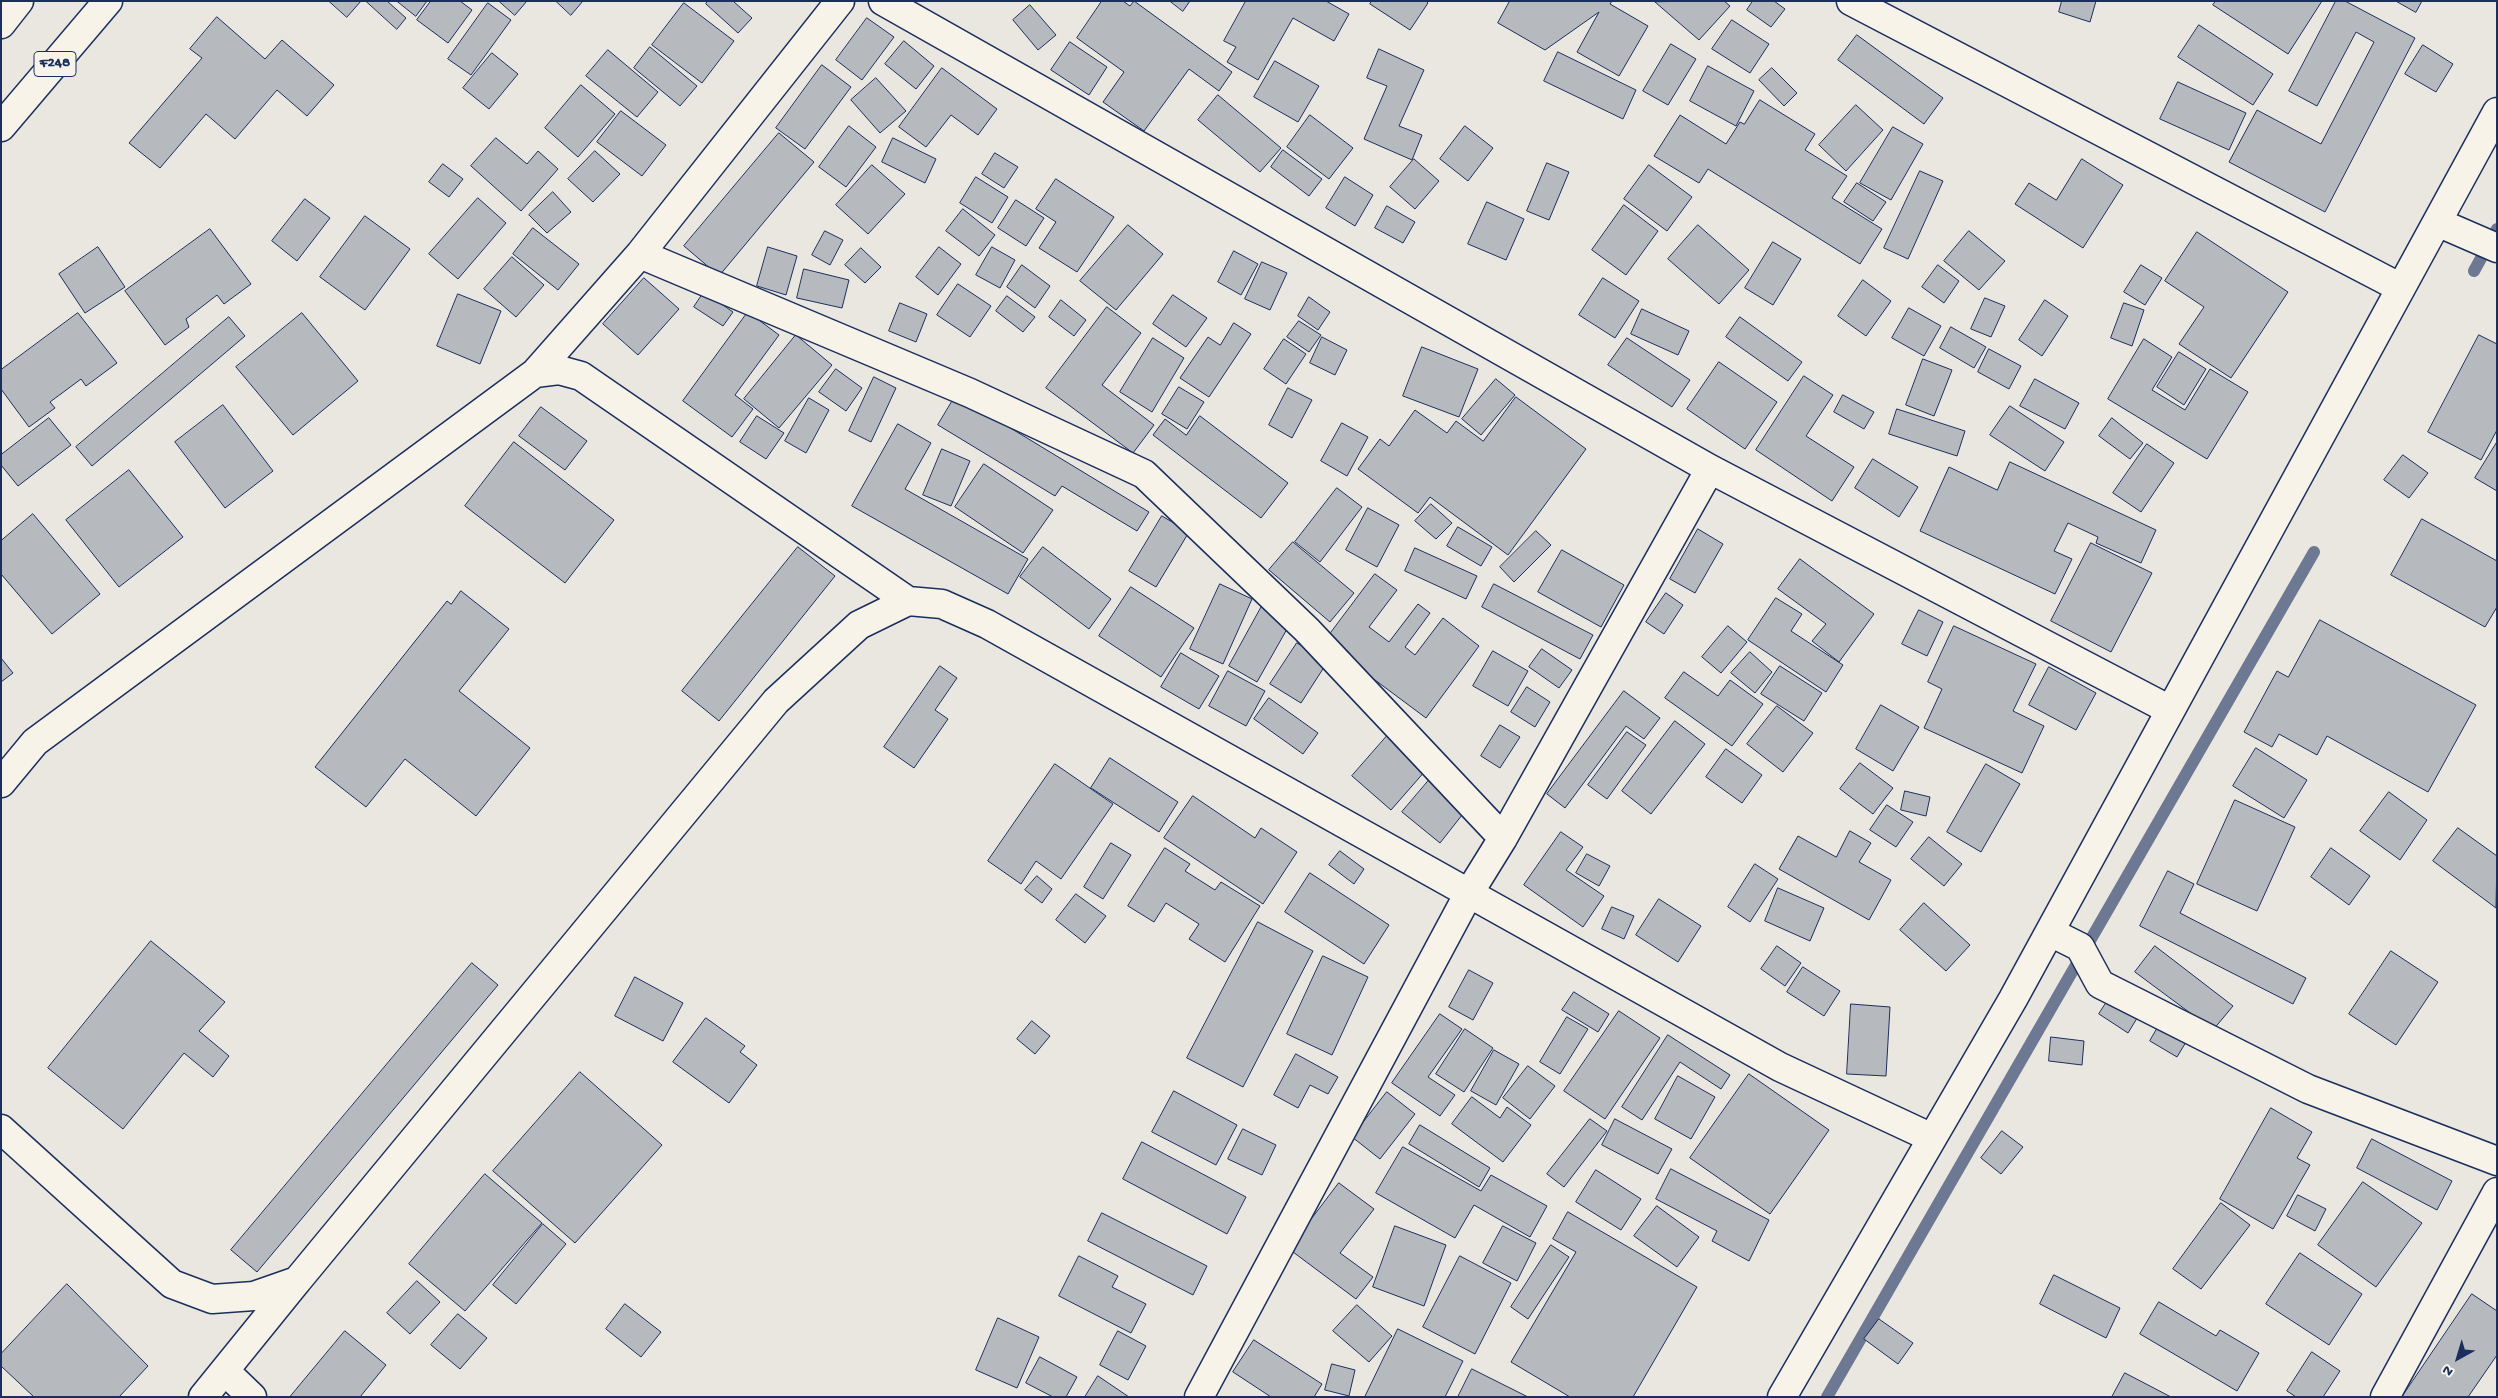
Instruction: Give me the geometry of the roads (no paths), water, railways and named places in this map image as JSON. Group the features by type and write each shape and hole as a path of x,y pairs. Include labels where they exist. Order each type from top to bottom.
{"street":[{"path":"1,24 19,1"},
{"name":"F248","path":"1,127 108,1"},
{"path":"1,784 35,742 535,373 640,254 840,1"},
{"path":"883,1 1710,469 2170,710"},
{"path":"1851,1 2401,288"},
{"path":"1782,1397 2050,932 2497,112"},
{"path":"2437,222 2485,243"},
{"path":"640,254 970,393 1144,474 1308,630 1503,838"},
{"path":"535,373 559,370 581,376 908,601 942,604 987,624 1780,1067 1932,1138"},
{"path":"1199,1397 1469,893 1503,838 1710,469"},
{"path":"203,1397 297,1280 776,701 859,625 908,601"},
{"path":"2050,932 2080,947 2100,984 2308,1089 2497,1160"},
{"path":"1,1129 172,1284 212,1299 254,1296 297,1280"},
{"path":"2385,1397 2497,1192"},
{"path":"225,1371 252,1397"}],"waterway":[{"path":"2474,271 2497,229"},
{"path":"1827,1397 2314,552"}]}
